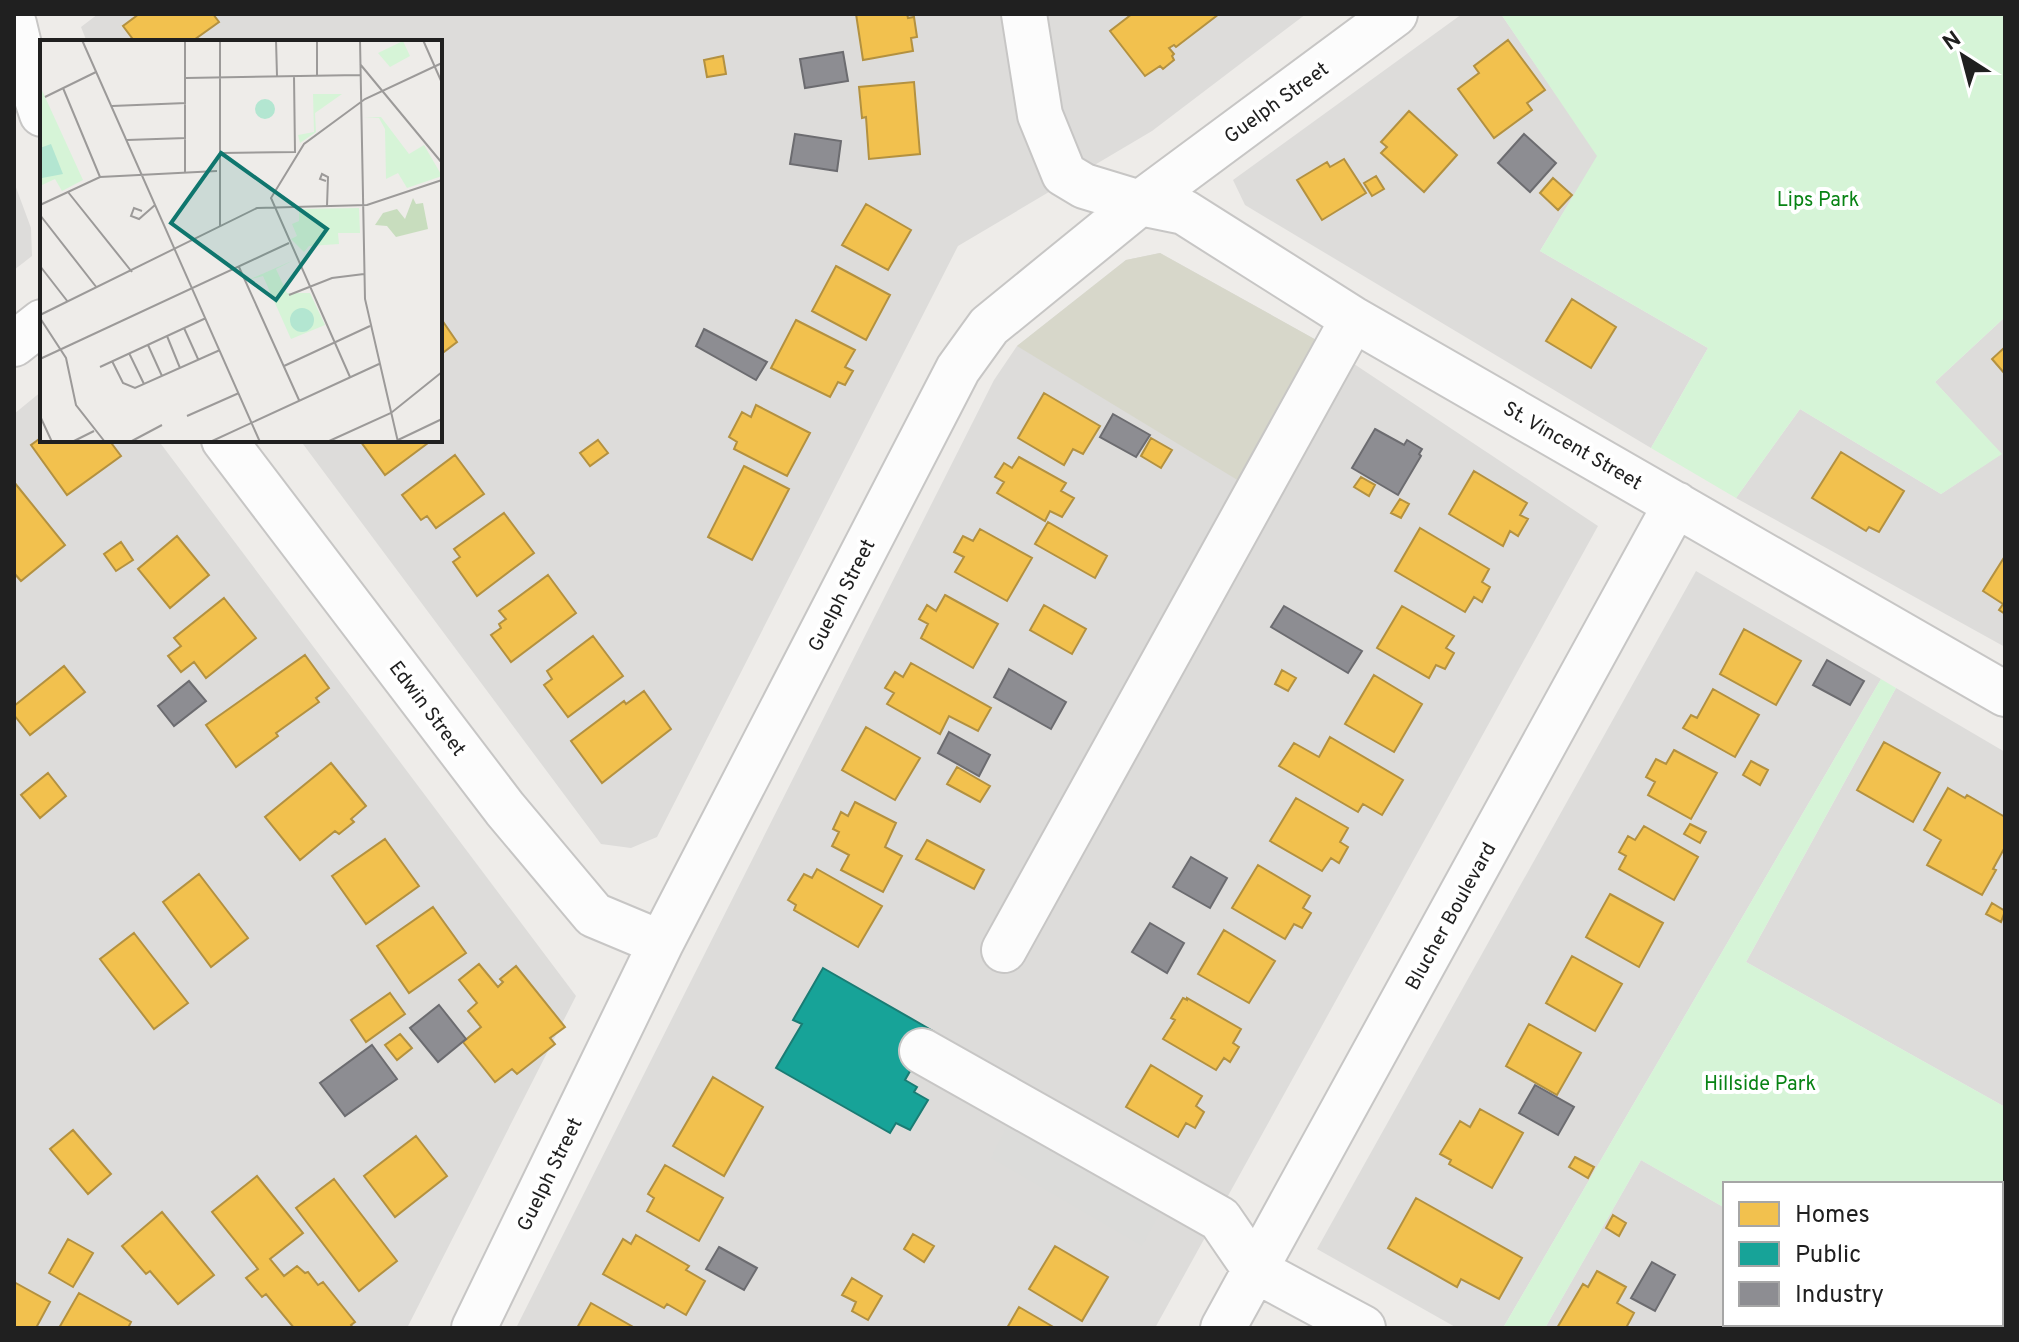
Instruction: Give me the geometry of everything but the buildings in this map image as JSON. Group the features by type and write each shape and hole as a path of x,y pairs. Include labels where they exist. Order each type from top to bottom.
{"street":[{"name":"St. Vincent Street","path":"1024,14 1040,115 1064,174 1084,186 1184,212 1353,319 2005,694"},
{"name":"Guelph Street","path":"474,1328 661,943 958,369 989,326 1140,203 1395,14"},
{"path":"14,24 40,108"},
{"path":"1004,950 1353,319"},
{"path":"14,344 40,324"},
{"name":"Edwin Street","path":"226,442 505,809 594,915 661,943"},
{"name":"Blucher Boulevard","path":"1223,1328 1676,504"},
{"path":"922,1051 1220,1219 1255,1270 1363,1328"}],"shaded area":[{"path":"98,14 1306,14 1152,131 958,246 657,837 631,848 601,844 301,442 442,442 442,40 86,40 81,27"},
{"path":"1462,14 1501,14 1598,156 1540,251 1708,348 1651,448 1245,205 1233,180"},
{"path":"14,182 31,228 32,256 14,270"},
{"path":"1160,253 1327,346 1598,526 1155,1328 516,1328 994,380 1017,346 1126,260"},
{"path":"1160,253 1327,346 1244,484 1017,346 1126,260"},
{"path":"2005,317 2005,647 1736,498 1800,409 1941,494 2001,454 1935,382"},
{"path":"40,393 40,442 160,442 576,996 407,1328 14,1328 14,414"},
{"path":"1696,571 1881,679 1503,1328 1457,1328 1317,1249"},
{"path":"1896,688 2005,752 2005,1107 1746,962"},
{"path":"930,1075 1180,1176 1142,1246 991,1158 1007,1125"},
{"path":"1641,1160 1723,1207 1723,1326 1937,1328 1545,1328"}],"green space":[{"name":"Lips Park","path":"1501,14 2005,14 2005,317 1935,382 2002,454 1941,494 1800,409 1736,498 1651,448 1708,348 1540,251 1597,156"},
{"name":"Hillside Park","path":"1881,679 1896,688 1746,962 2005,1107 2005,1328 1934,1326 2003,1326 2003,1182 1723,1182 1723,1207 1641,1160 1545,1328 1503,1328"}]}
